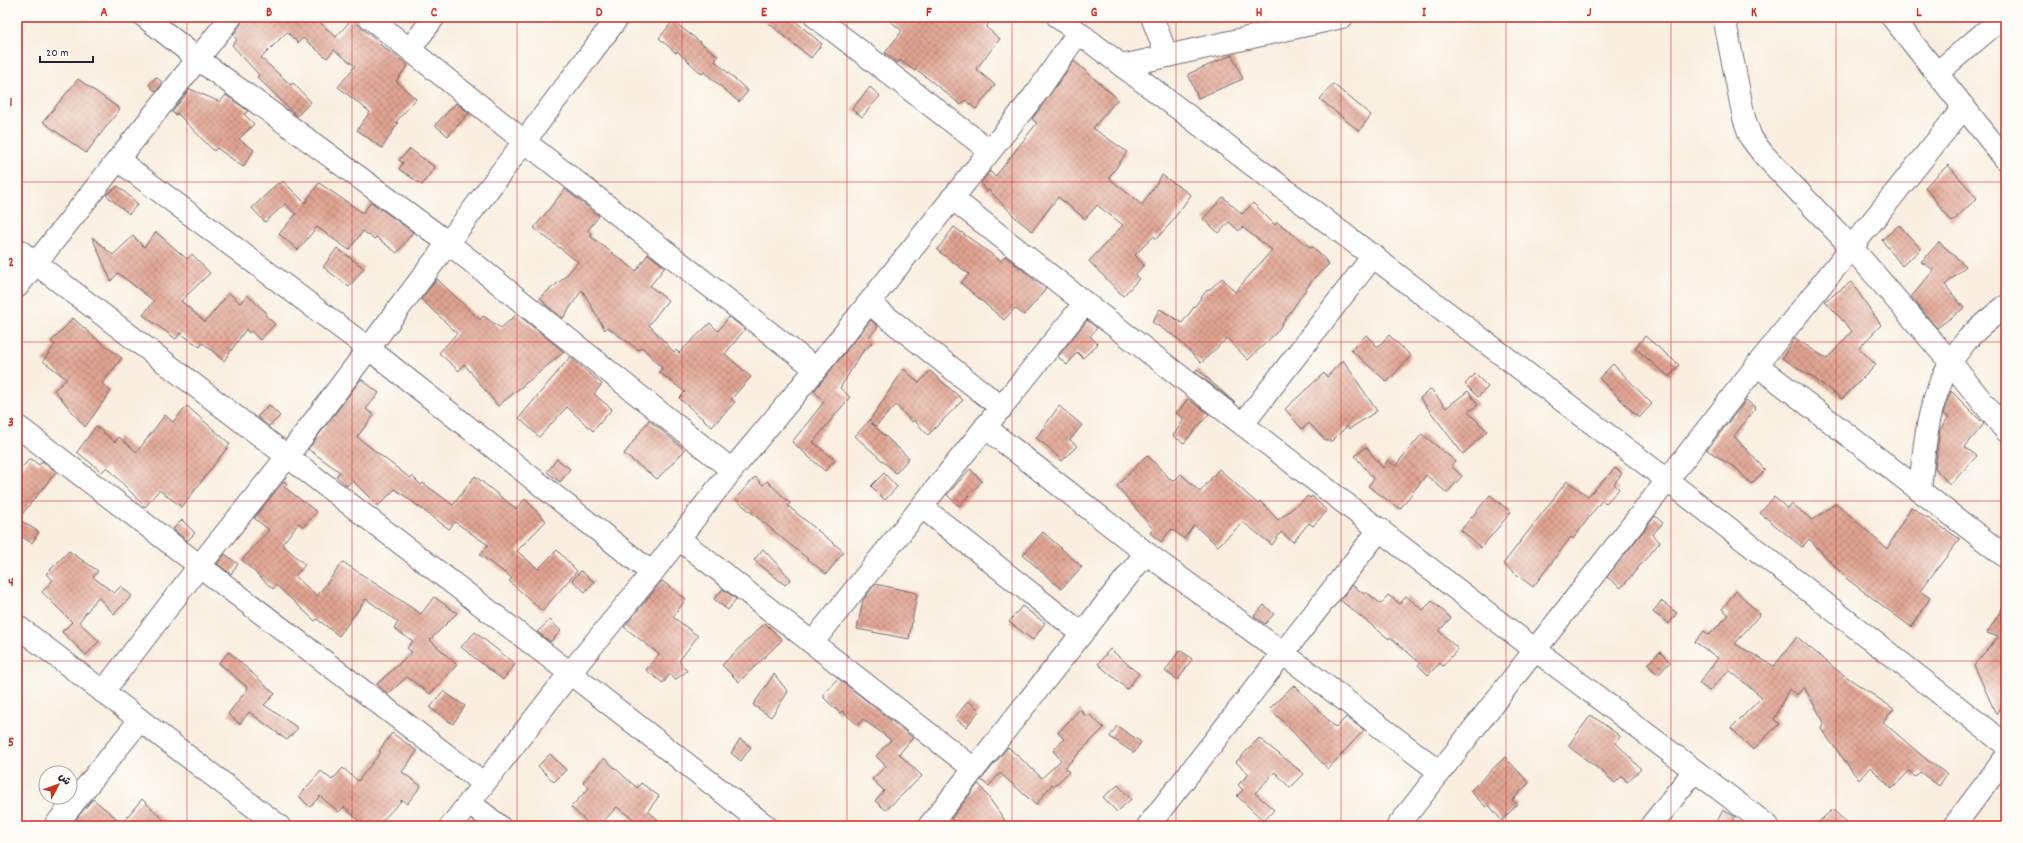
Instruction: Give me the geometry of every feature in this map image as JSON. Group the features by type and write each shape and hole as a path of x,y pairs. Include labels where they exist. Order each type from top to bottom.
{"street":[{"path":"145,17 198,59 447,242 732,470"},
{"path":"17,287 231,17"},
{"path":"369,17 524,141 816,370"},
{"path":"410,49 434,17"},
{"path":"103,692 200,565 287,457 447,242 618,17"},
{"path":"816,17 990,151"},
{"path":"1058,17 1374,255 1667,480 2006,745"},
{"path":"1152,17 1167,56"},
{"path":"1122,66 1342,17"},
{"path":"1724,17 1744,118 1751,138 1763,154 1852,248 1951,362 2006,431"},
{"path":"1892,17 2006,160"},
{"path":"1937,73 2003,17"},
{"path":"451,826 470,803 483,783 652,573 732,470 816,370 1038,91 1078,33"},
{"path":"1398,826 1534,649 1757,365 1964,107"},
{"path":"118,160 368,348 652,573"},
{"path":"952,198 1086,304 1534,649 1768,826"},
{"path":"17,249 570,673 766,826"},
{"path":"1243,424 1374,255"},
{"path":"869,303 1002,408"},
{"path":"812,643 985,427 1086,304"},
{"path":"1920,491 1928,417 1951,362 1978,328 2006,306"},
{"path":"1757,365 2006,557"},
{"path":"17,426 483,783"},
{"path":"985,427 1146,553 1284,654 1440,772"},
{"path":"922,507 1081,633"},
{"path":"1148,826 1284,654 1380,529"},
{"path":"679,538 974,769"},
{"path":"929,826 1146,553"},
{"path":"17,626 279,826"},
{"path":"55,826 140,720"},
{"path":"1954,826 2006,757"},
{"path":"1651,826 1694,771"},
{"path":"470,803 499,826"}],"building":[{"path":"243,17 314,17 336,37 352,19 382,46 408,65 396,81 416,99 396,122 398,123 382,148 357,130 370,112 338,87 355,66 334,50 327,58 303,38 298,43 287,32 261,58 291,85 293,83 311,102 297,116 257,77 259,75 232,45 237,40 233,35 241,24"},
{"path":"761,17 790,17 822,44 811,58"},
{"path":"886,17 993,17 986,27 1000,39 976,69 995,85 976,109 965,100 961,105 916,69 915,71 900,60 898,63 885,53 902,31"},
{"path":"673,21 718,56 715,61 748,91 739,102 704,72 702,74 677,51 676,53 659,38"},
{"path":"1232,55 1243,79 1198,98 1188,74"},
{"path":"1074,61 1118,99 1093,128 1127,152 1109,178 1142,205 1162,175 1191,195 1170,224 1156,239 1154,236 1135,255 1144,265 1135,275 1139,279 1123,296 1089,261 1123,225 1097,205 1085,219 1058,197 1032,231 1017,219 989,190 987,191 981,183 990,171 995,177 1037,123 1032,119"},
{"path":"156,77 163,83 156,92 149,85"},
{"path":"78,79 120,109 86,153 43,122"},
{"path":"1333,84 1371,115 1359,131 1320,99"},
{"path":"870,87 880,96 862,117 852,109"},
{"path":"190,89 220,102 226,95 248,111 244,114 254,124 239,139 254,150 243,167 217,148 214,151 177,113 176,115 172,112"},
{"path":"456,103 469,113 448,136 435,125"},
{"path":"410,149 435,167 422,185 399,169 403,163 399,160"},
{"path":"1948,165 1977,198 1952,222 1925,187"},
{"path":"283,181 305,203 319,183 363,213 371,202 413,232 397,253 376,237 374,239 363,231 349,250 317,227 298,250 279,234 296,214 285,204 265,222 252,208 278,183 279,185"},
{"path":"118,186 138,204 129,214 106,195"},
{"path":"565,189 599,216 588,230 592,234 590,236 636,271 648,254 665,267 650,286 668,300 649,325 674,352 676,350 679,353 710,323 718,331 729,317 745,329 725,354 751,377 731,399 735,402 712,427 679,398 685,392 659,372 662,368 642,347 639,350 607,327 605,330 582,290 563,318 546,305 540,297 563,279 578,262 534,228"},
{"path":"1223,197 1242,214 1253,203 1275,225 1277,222 1311,248 1313,247 1329,264 1313,279 1276,333 1248,360 1227,338 1201,363 1177,338 1152,322 1160,309 1182,323 1207,290 1208,291 1222,278 1235,292 1272,250 1242,227 1239,231 1229,222 1219,233 1203,219"},
{"path":"1899,225 1921,249 1902,266 1882,240"},
{"path":"954,227 1001,261 1005,256 1046,289 1024,315 1015,308 1004,320 961,283 969,274 937,250"},
{"path":"156,232 187,259 192,254 210,273 181,301 205,322 229,293 240,303 247,295 267,313 265,315 275,324 260,340 251,331 249,333 246,329 224,361 203,343 200,347 180,333 176,339 143,315 154,301 118,273 111,281 92,237 113,255 133,236 144,247"},
{"path":"1939,242 1966,266 1945,285 1964,308 1937,328 1911,297 1934,270 1921,262"},
{"path":"337,248 364,268 349,287 323,267"},
{"path":"437,279 480,320 483,316 501,328 517,314 564,352 498,406 464,364 459,371 439,353 457,333 421,299"},
{"path":"1851,282 1881,325 1859,348 1876,365 1842,399 1815,379 1782,358 1795,338 1827,359 1852,331 1825,301"},
{"path":"73,318 94,337 122,358 102,384 111,391 85,427 54,390 67,379 43,361 55,345 51,342"},
{"path":"871,320 878,327 868,338 872,343 863,351 840,388 850,397 813,442 835,460 825,471 792,442 824,402 814,391"},
{"path":"1087,320 1097,328 1090,336 1098,344 1083,358 1077,352 1067,365 1058,357"},
{"path":"1366,335 1378,347 1389,335 1411,356 1387,382 1351,350"},
{"path":"1645,336 1679,365 1669,377 1635,348"},
{"path":"570,357 602,384 594,394 612,409 593,431 567,407 539,437 519,418"},
{"path":"1343,360 1377,411 1349,429 1347,426 1332,441 1326,441 1309,423 1302,429 1285,409 1324,373 1327,377"},
{"path":"1613,364 1652,404 1639,418 1599,378"},
{"path":"904,369 919,383 930,371 963,400 928,435 914,420 912,422 896,405 876,426 871,423 909,458 896,473 855,436 869,421"},
{"path":"1197,369 1235,403 1195,372"},
{"path":"1475,374 1488,387 1478,397 1465,384"},
{"path":"361,379 379,393 366,409 374,415 357,437 410,478 412,476 421,485 423,483 453,505 475,476 516,509 525,499 546,521 517,551 538,569 557,550 577,571 542,611 509,581 512,578 480,555 488,545 455,522 449,529 395,489 378,506 352,480 347,486 336,476 340,472 308,449"},
{"path":"1431,389 1446,408 1468,391 1478,405 1468,412 1487,431 1463,454 1420,398"},
{"path":"1951,391 1984,424 1965,447 1977,456 1950,485 1935,468 1940,429 1949,417 1943,414"},
{"path":"1188,399 1209,414 1184,443 1173,436 1184,419 1176,413"},
{"path":"1746,400 1756,408 1734,436 1765,470 1751,484 1737,469 1707,450"},
{"path":"269,405 280,416 269,426 257,417"},
{"path":"187,406 230,444 182,507 159,490 145,507 107,467 102,472 77,452 96,426 115,442 119,437 137,452 165,415 173,422"},
{"path":"1059,406 1082,425 1070,440 1077,446 1062,461 1047,446 1036,438"},
{"path":"649,420 685,450 657,479 624,454"},
{"path":"1422,434 1455,461 1451,466 1462,476 1447,493 1426,475 1400,509 1368,486 1374,479 1355,456 1366,447 1383,468 1388,460 1395,466"},
{"path":"1147,455 1173,482 1181,474 1200,492 1219,469 1258,504 1260,501 1278,520 1308,496 1310,498 1312,496 1327,511 1313,526 1309,523 1293,542 1281,532 1272,545 1243,522 1218,546 1194,525 1184,539 1172,529 1161,542 1150,533 1153,529 1117,486"},
{"path":"30,458 39,465 42,461 56,472 18,519 39,532 32,543 17,534 17,474"},
{"path":"557,459 570,469 560,482 547,472"},
{"path":"1615,468 1622,473 1614,484 1619,489 1605,504 1602,500 1573,539 1571,537 1533,587 1503,564 1567,481 1588,496"},
{"path":"970,469 982,481 959,506 947,495"},
{"path":"884,473 897,487 885,500 871,486"},
{"path":"755,477 763,485 767,481 790,503 788,506 844,552 826,574 735,499"},
{"path":"284,481 287,484 284,487 317,512 303,527 299,523 282,544 305,565 295,576 317,596 343,562 421,614 434,597 457,613 430,640 457,665 430,694 407,677 388,694 377,684 412,652 407,648 413,641 394,629 398,622 366,599 339,636 317,619 315,621 276,585 273,589 242,560 269,530 254,518"},
{"path":"1490,495 1511,512 1481,548 1461,530"},
{"path":"1774,497 1788,509 1791,504 1813,520 1836,503 1887,549 1911,507 1960,539 1920,591 1930,598 1911,627 1847,579 1809,539 1802,547 1760,513"},
{"path":"1655,516 1663,523 1652,535 1660,542 1621,588 1607,577"},
{"path":"182,520 195,533 187,541 173,529"},
{"path":"1043,532 1082,567 1061,589 1023,555"},
{"path":"763,549 791,579 785,585 754,560"},
{"path":"69,551 98,571 93,577 114,593 121,586 132,596 114,614 98,597 79,622 99,641 86,655 62,632 72,622 42,592 53,580 46,574"},
{"path":"225,554 238,564 231,574 217,564"},
{"path":"581,571 594,582 585,592 572,580"},
{"path":"662,581 686,599 673,617 698,636 679,661 687,671 675,680 670,674 663,683 646,670 659,654 624,627"},
{"path":"875,584 917,593 909,639 857,629 863,600"},
{"path":"1352,585 1364,594 1366,592 1381,604 1388,595 1400,604 1406,596 1423,610 1432,601 1451,618 1439,631 1458,649 1443,666 1440,663 1428,675 1418,665 1420,663 1390,637 1389,639 1340,600"},
{"path":"723,589 736,599 728,610 714,599"},
{"path":"1736,591 1760,614 1735,644 1774,666 1797,637 1838,671 1894,709 1883,722 1927,760 1947,774 1939,786 1920,772 1915,777 1909,771 1892,789 1870,767 1859,780 1821,729 1824,722 1804,687 1797,695 1789,689 1774,719 1779,724 1753,750 1731,728 1762,697 1729,670 1709,691 1699,683 1718,658 1695,642 1704,631 1709,635 1729,615 1722,609"},
{"path":"1661,601 1677,613 1669,624 1653,612"},
{"path":"2006,602 2006,698 1996,714 1974,665 1998,637 1987,633"},
{"path":"1264,605 1274,614 1265,624 1254,616"},
{"path":"1022,606 1045,623 1033,640 1009,622"},
{"path":"550,620 561,631 550,642 537,632"},
{"path":"765,623 782,640 739,682 722,665"},
{"path":"475,632 515,664 503,680 461,647"},
{"path":"1110,649 1139,674 1127,689 1098,664"},
{"path":"1180,650 1192,659 1178,680 1165,671"},
{"path":"229,652 275,694 264,705 298,728 287,740 249,712 240,724 228,714 248,688 219,663"},
{"path":"1660,652 1670,662 1658,675 1647,664"},
{"path":"774,674 788,692 771,717 753,705"},
{"path":"838,678 913,738 899,754 922,776 886,810 875,801 884,791 872,779 886,766 876,756 891,740 863,719 858,725 842,711 840,713 824,698 824,693"},
{"path":"1294,685 1336,728 1346,717 1364,730 1328,769 1270,708"},
{"path":"443,691 465,706 453,724 430,708"},
{"path":"968,701 980,710 966,727 955,718"},
{"path":"1080,709 1086,717 1089,714 1104,728 1067,765 1065,768 1069,772 1054,786 1052,784 1036,805 1000,773 989,786 981,780 1008,747 1042,778 1061,760 1053,751 1064,739 1058,733"},
{"path":"1591,715 1620,736 1616,743 1641,769 1627,782 1622,776 1615,783 1568,746"},
{"path":"1117,726 1141,742 1134,753 1110,737"},
{"path":"392,733 417,751 402,772 421,786 407,804 402,800 377,826 365,826 344,807 339,812 320,796 310,807 299,796 321,771 332,780 343,768 358,781 381,752 379,751"},
{"path":"1259,738 1304,774 1290,788 1275,772 1255,793 1274,810 1264,821 1237,796 1243,790 1238,785 1249,774 1236,762"},
{"path":"740,739 751,747 741,761 731,753"},
{"path":"550,754 566,770 554,782 538,766"},
{"path":"1505,757 1529,783 1512,800 1517,804 1502,821 1489,805 1486,807 1470,791"},
{"path":"604,758 637,788 641,783 659,796 648,811 665,826 642,826 617,807 599,826 591,826 571,807 589,788 583,782"},
{"path":"978,784 1009,826 961,826 951,819"},
{"path":"1118,785 1131,799 1117,812 1103,797"},
{"path":"93,799 122,823 142,799 170,826 74,826 72,824"},
{"path":"1833,809 1849,826 1814,826"},
{"path":"1723,810 1735,817 1730,826 1715,826"}]}
